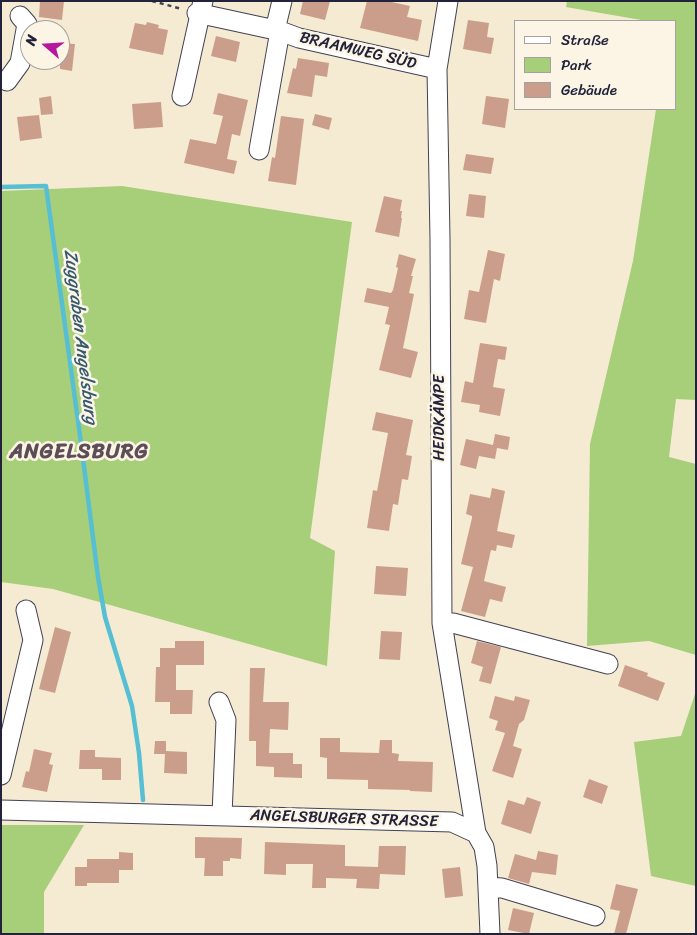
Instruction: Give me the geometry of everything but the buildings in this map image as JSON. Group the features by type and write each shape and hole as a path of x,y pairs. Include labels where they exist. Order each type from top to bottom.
{"street":[{"path":"278,30 282,1"},
{"name":"HEIDKÄMPE","path":"448,1 437,69 442,623 471,830 484,846 490,934"},
{"name":"BRAAMWEG SÜD","path":"200,10 278,30 298,38 437,69"},
{"path":"182,96 200,10"},
{"path":"7,81 20,63 27,24 20,16"},
{"name":"BRAAMWEG SÜD","path":"259,150 278,30"},
{"path":"1,775 32,640 26,610"},
{"path":"442,623 453,623 608,664"},
{"path":"219,702 226,720 222,815"},
{"name":"ANGELSBURGER STRASSE","path":"1,810 440,821 452,822 471,830"},
{"path":"488,887 502,888 595,916"}],"path":[{"path":"152,1 200,10"}],"green space":[{"path":"567,1 696,1 696,400 676,399 669,457 696,464 696,655 649,641 587,646 590,444 633,261 656,110 677,110 677,20 641,20 566,7"},
{"path":"122,186 352,222 310,538 335,551 327,666 53,589 1,582 1,191"},
{"path":"696,691 696,886 651,876 634,742 681,736"},
{"path":"1,825 84,825 44,892 44,934 1,934"}],"waterway":[{"name":"Zuggraben Angelsburg","path":"1,187 46,186 98,577 105,617 132,706 143,800"}],"district":[{"name":"ANGELSBURG","path":"79,453"}]}
